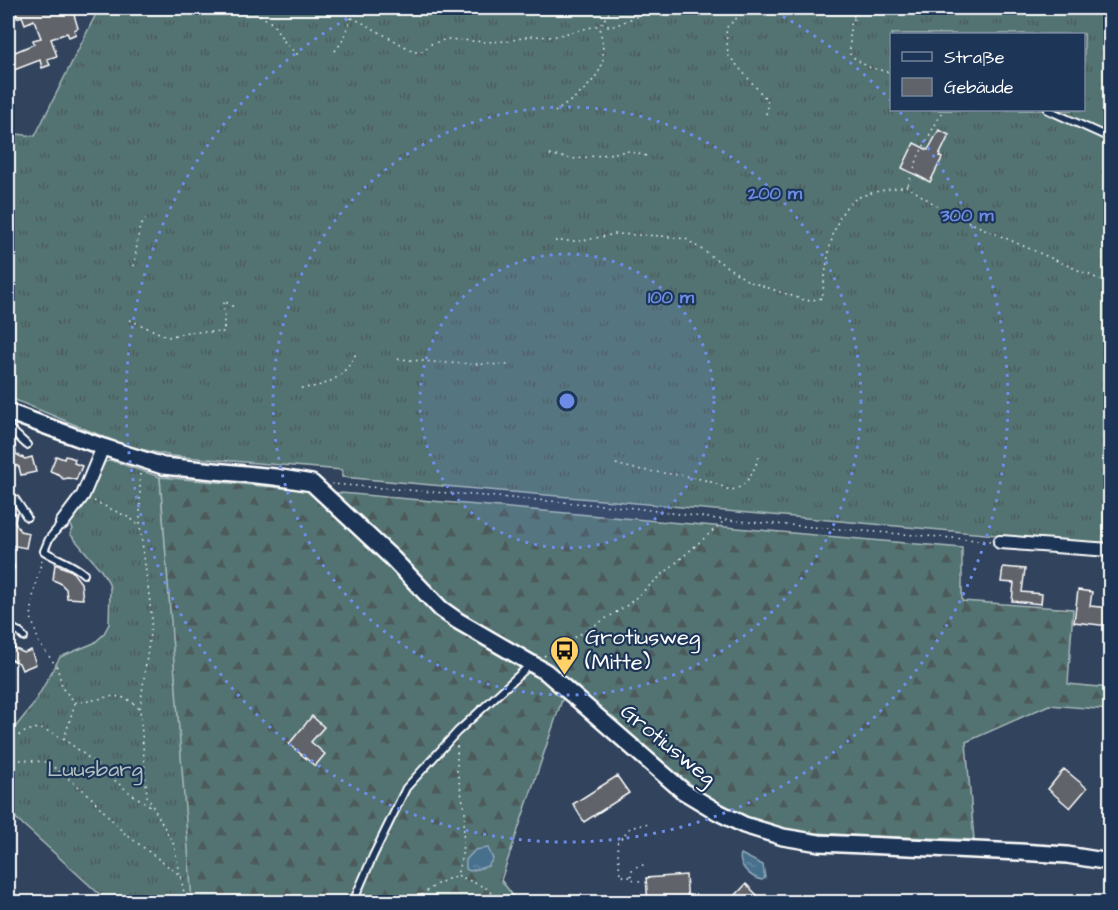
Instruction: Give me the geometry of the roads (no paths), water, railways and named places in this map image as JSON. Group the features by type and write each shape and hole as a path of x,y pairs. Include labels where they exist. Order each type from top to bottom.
{"street":[{"path":"9,421 103,447 83,495 62,523"},
{"name":"Grotiusweg","path":"103,447 163,466 312,483 392,558 441,609 546,672 683,791 718,812 762,832 799,841 819,843 1066,855 1110,862"},
{"path":"1000,542 1110,550"}],"lane":[{"path":"1050,111 1110,138"},
{"path":"9,421 27,445"},
{"path":"8,496 15,500 27,517"},
{"path":"62,523 49,539 44,551 75,566 84,574"},
{"path":"8,627 19,632 24,638"},
{"path":"353,903 406,788 457,732 531,664"}],"water":[{"path":"488,848 493,859 488,866 470,871 466,869 466,860 475,850"},
{"path":"741,854 763,865 765,878 758,879 749,874 741,862"}],"place":[{"name":"Grotiusweg (Mitte)","path":"564,676"}],"park label":[{"name":"Luusbarg","path":"95,769"}]}
